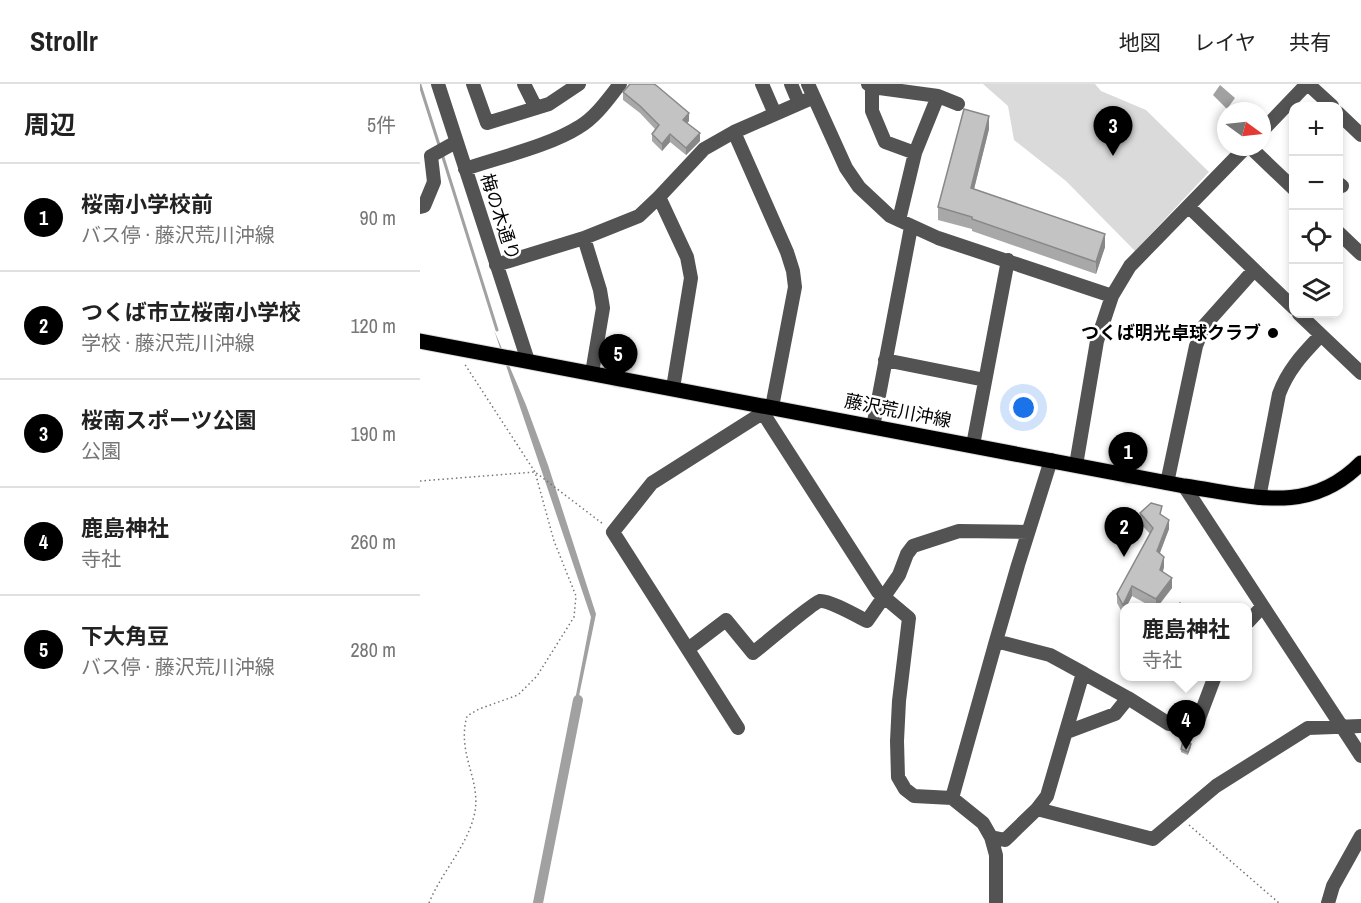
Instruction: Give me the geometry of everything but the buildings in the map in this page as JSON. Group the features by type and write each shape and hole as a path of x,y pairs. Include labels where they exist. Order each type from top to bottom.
{"main road":[{"name":"藤沢荒川沖線","path":"420,341 673,388 767,410 873,427 1167,483 1259,498 1302,497 1340,481 1361,462"}],"street":[{"name":"梅の木通り","path":"438,84 528,361"},
{"path":"473,84 487,123 549,104 561,89 579,84"},
{"path":"524,84 536,108"},
{"path":"465,169 550,140 579,127 597,112 620,84"},
{"path":"762,84 775,114"},
{"path":"791,84 799,103"},
{"path":"1271,122 1308,84 1327,102"},
{"path":"915,153 890,145 885,141 872,111 870,86 938,96 958,104"},
{"path":"496,265 584,237 639,216 704,149 734,132 799,103 811,90 846,168 859,187 874,202 905,224 938,238 1112,296"},
{"path":"873,427 915,153 938,96"},
{"path":"1343,118 1361,135"},
{"path":"734,132 787,252 795,287 767,410 878,591 909,618 899,702 898,777 905,789 914,796 952,798 983,823 991,837 996,855 996,903"},
{"path":"420,207 424,206 434,182 431,156 456,142"},
{"path":"1076,465 1097,341 1112,296 1130,266 1239,156"},
{"path":"1258,156 1289,185"},
{"path":"659,197 687,257 691,278 673,388"},
{"path":"1189,207 1289,304"},
{"path":"584,237 603,308 592,373"},
{"path":"1343,237 1361,254"},
{"path":"973,445 1008,260"},
{"path":"1167,483 1196,346 1204,326 1254,270"},
{"path":"1303,318 1361,373"},
{"path":"1259,498 1283,382 1292,366 1321,335"},
{"path":"885,360 985,380"},
{"path":"738,728 613,532 652,483 767,410"},
{"path":"952,798 996,641 1051,460"},
{"path":"1184,486 1361,756"},
{"path":"688,650 726,620 753,652 810,606 820,601 833,603 867,621 899,575 907,554 913,546 958,531 1028,532"},
{"path":"1252,618 1262,607"},
{"path":"996,641 1050,655 1128,698 1169,724 1195,729 1213,681"},
{"path":"991,837 1005,840 1047,796 1083,673"},
{"path":"1067,732 1115,714 1128,698"},
{"path":"1037,809 1153,839 1216,786 1308,729 1361,726"},
{"path":"1328,903 1333,886 1361,836"}],"path":[{"path":"429,903 434,890 465,841 475,816 476,790 465,754 463,729 467,716 478,709 518,695 537,676 574,617 576,596 554,541 535,472 459,356 458,348"},
{"path":"420,481 535,472 613,532"},
{"path":"1179,817 1279,903"}],"shaded area":[{"path":"983,84 1095,84 1101,91 1146,110 1209,172 1135,251 1066,181 1014,140 1008,106"},
{"path":"1220,85 1235,98 1232,102 1220,102 1213,95"},
{"path":"494,330 526,405 548,465 596,614 536,903 591,617"}],"waterway":[{"path":"420,85 440,148"},
{"path":"442,154 497,330"},
{"path":"538,903 578,700"}],"place":[{"name":"桜南スポーツ公園","path":"1113,156"},
{"name":"つくば明光卓球クラブ","path":"1273,333"},
{"name":"下大角豆","path":"618,384"},
{"name":"桜南小学校前","path":"1128,482"},
{"name":"つくば市立桜南小学校","path":"1124,557"},
{"name":"鹿島神社","path":"1186,750"}]}
